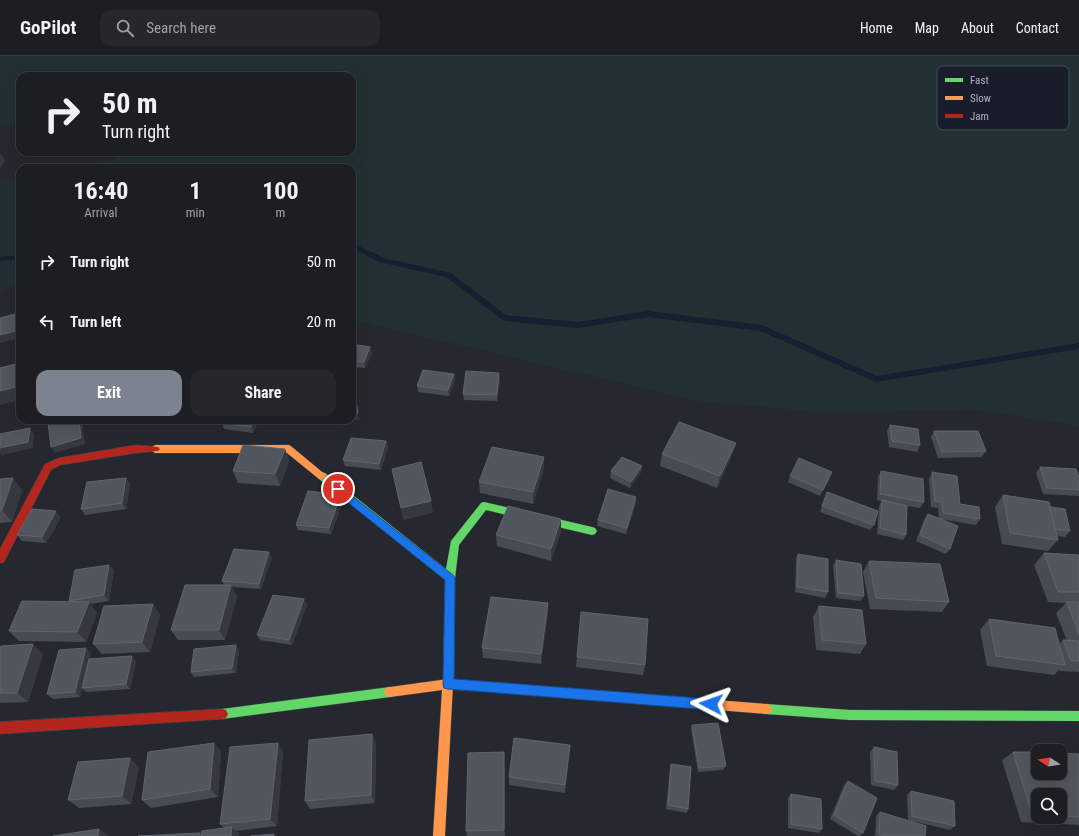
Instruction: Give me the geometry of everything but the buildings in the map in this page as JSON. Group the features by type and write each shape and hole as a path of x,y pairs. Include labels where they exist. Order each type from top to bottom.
{"street":[{"path":"0,559 48,467 59,462 136,449 289,449 450,578"},
{"path":"439,836 448,684 450,578 454,544 484,506 592,531"},
{"path":"0,728 220,714 448,684 850,715 1079,716"}],"shaded area":[{"path":"0,56 1079,56 1079,426 972,409 831,413 698,401 356,322 356,164 90,164 117,159 117,156 356,156 356,72 16,72 16,123 0,124"},
{"path":"16,178 16,286 0,290 0,181"}],"waterway":[{"path":"356,247 382,260 448,275 504,318 578,325 648,314 762,328 876,379 1079,346"},
{"path":"0,259 16,257"}],"traffic: fast":[{"path":"322,476 450,578"},
{"path":"465,685 448,684 450,578 454,544 484,506 592,531"},
{"path":"222,714 390,692"},
{"path":"766,709 850,715 1079,716"}],"traffic: slow":[{"path":"155,449 289,449 322,476"},
{"path":"390,692 448,684 439,836"},
{"path":"465,685 766,709"}],"traffic: jam":[{"path":"0,559 48,467 59,462 136,449 155,449"},
{"path":"0,728 222,714"}],"route":[{"path":"338,489 450,578 448,684 711,704"}]}
